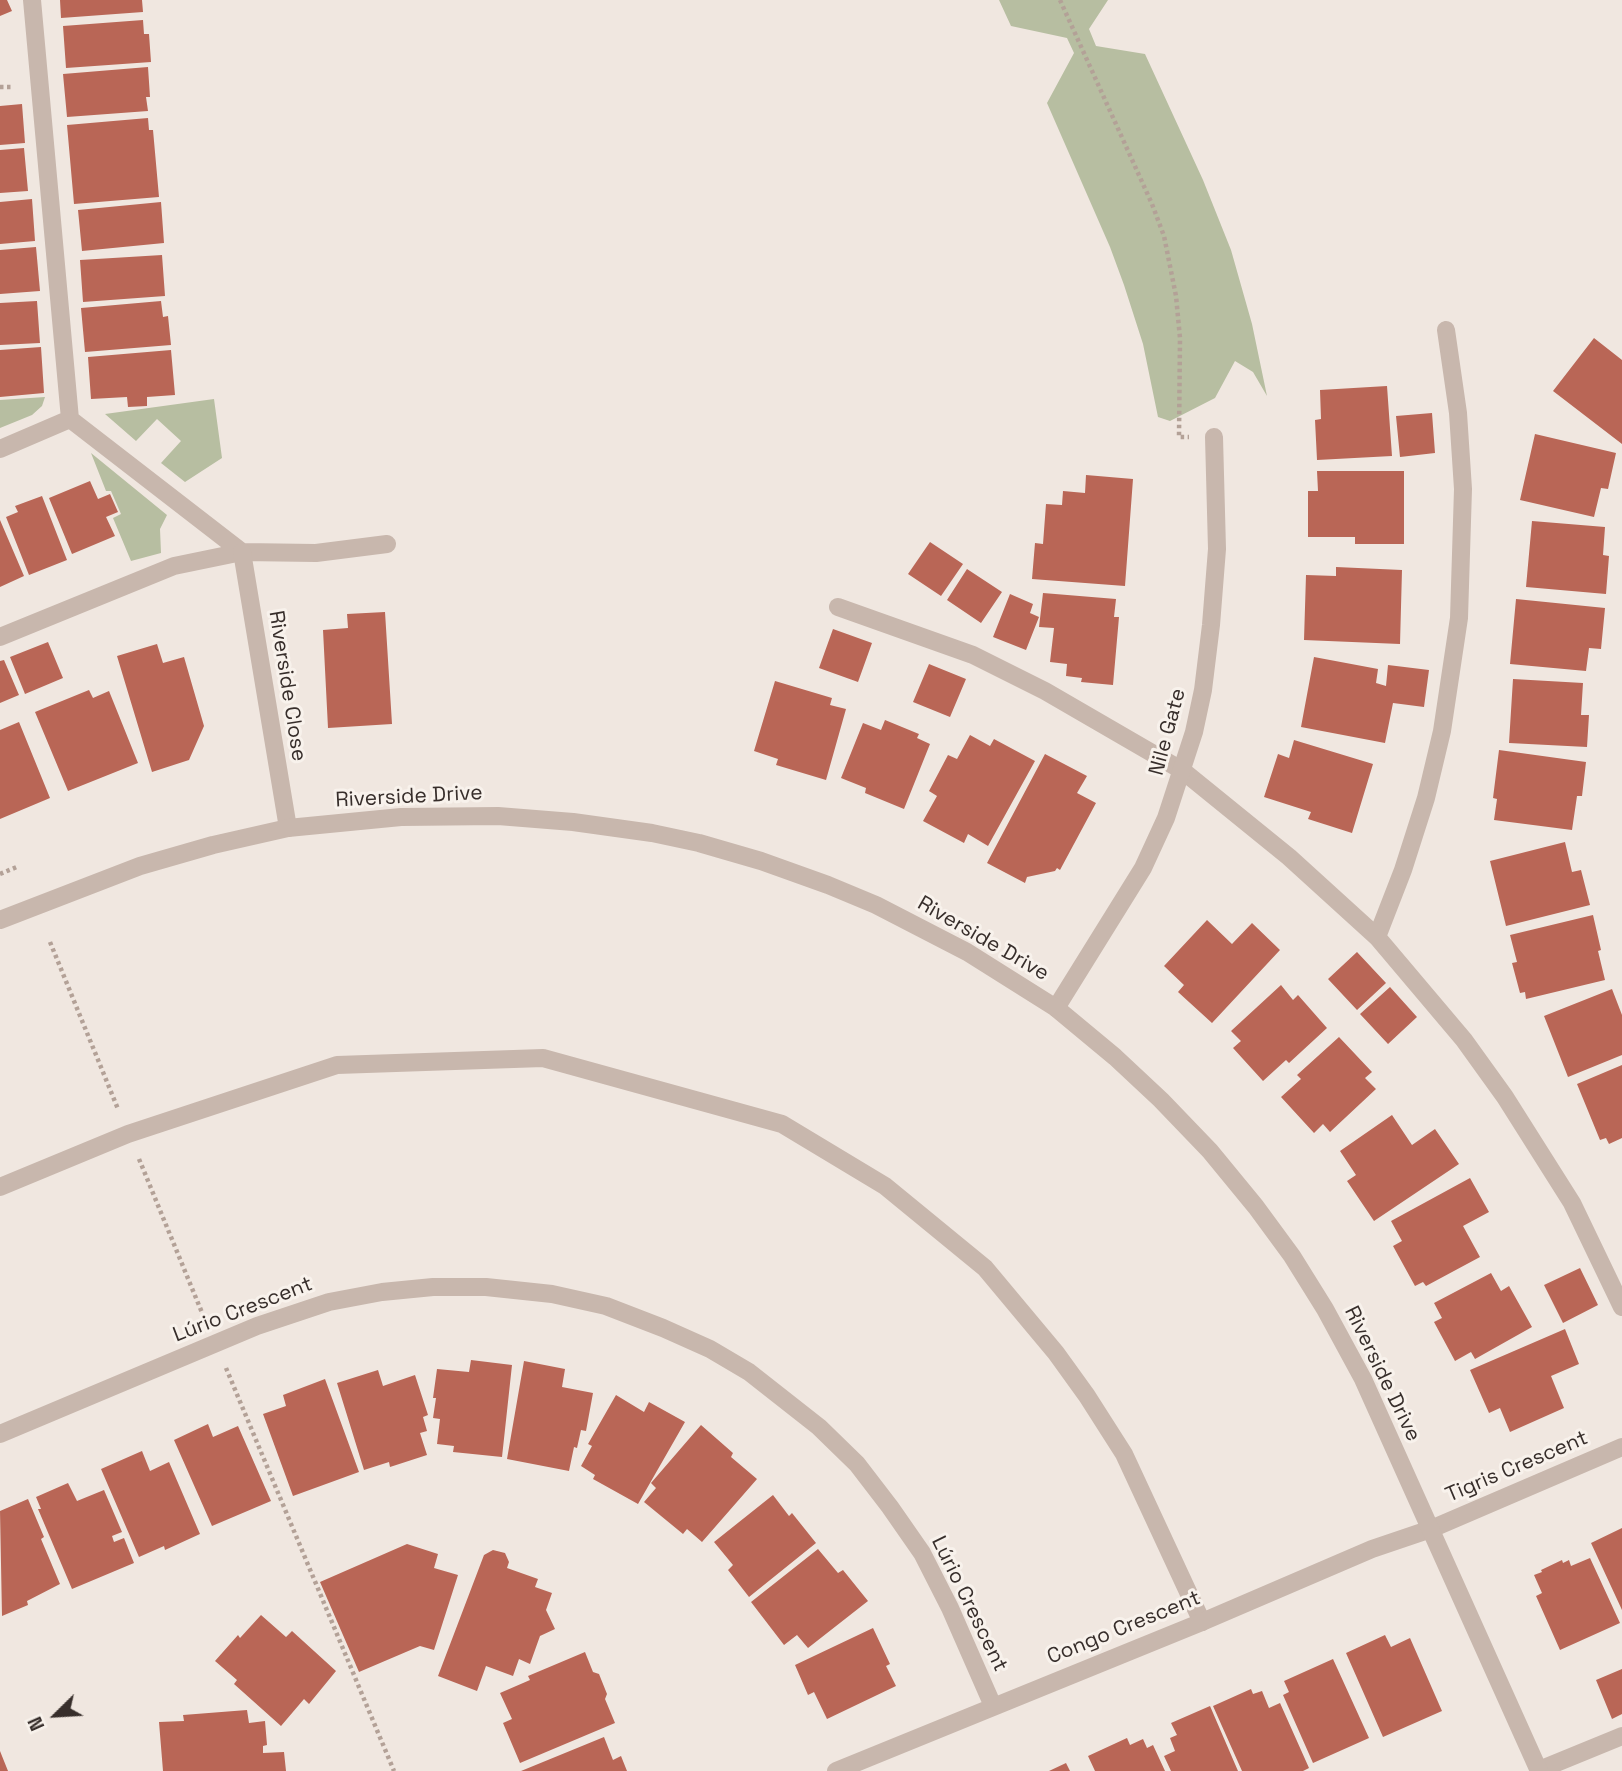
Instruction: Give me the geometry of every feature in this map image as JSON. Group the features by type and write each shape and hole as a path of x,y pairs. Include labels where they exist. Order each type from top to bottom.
{"street":[{"path":"32,0 70,419 242,552"},
{"path":"1377,936 1403,870 1426,798 1442,731 1459,618 1464,489 1458,413 1446,330"},
{"path":"0,449 70,419"},
{"name":"Nile Gate","path":"1056,1009 1143,868 1166,818 1195,732 1211,625 1217,549 1214,437"},
{"path":"0,636 174,566 242,552 316,553 387,544"},
{"name":"Riverside Close","path":"242,552 288,828"},
{"path":"838,607 974,655 1045,691 1183,772 1289,857 1377,936 1465,1041 1505,1097 1572,1203 1622,1307"},
{"name":"Riverside Drive","path":"0,920 141,866 213,845 288,828 401,817 498,816 573,822 652,833 699,843 773,865 876,905 967,952 1056,1009 1115,1057 1161,1100 1218,1161 1292,1255 1363,1379 1539,1771"},
{"path":"0,1186 128,1134 337,1065 543,1058 782,1124 885,1186 985,1268 1056,1353 1124,1454 1202,1622"},
{"name":"Lúrio Crescent","path":"0,1434 257,1326 329,1302 382,1292 433,1287 486,1287 552,1294 606,1306 710,1349 749,1371 819,1427 857,1464 922,1553 950,1608 993,1706"},
{"name":"Tigris Crescent","path":"1431,1529 1622,1447"},
{"name":"Congo Crescent","path":"835,1771 1202,1622 1372,1549 1431,1529"},
{"path":"1539,1771 1622,1736"}],"path":[{"path":"1060,0 1164,236 1176,296 1180,338 1179,437 1214,437"},
{"path":"0,874 19,866"},
{"path":"50,942 207,1324"},
{"path":"224,1364 394,1771"}],"green space":[{"path":"999,0 1108,0 1089,29 1096,46 1145,54 1203,180 1231,250 1252,324 1267,396 1253,372 1235,361 1215,398 1170,421 1158,417 1143,344 1124,285 1047,103 1074,53 1067,38 1011,26"},
{"path":"45,397 42,406 32,415 0,428 0,400"},
{"path":"214,399 222,458 185,482 161,463 181,441 157,419 136,441 105,414"},
{"path":"91,453 167,515 160,529 161,553 131,561 113,518 121,514 111,491 106,491"}],"building":[{"path":"0,0 7,0 12,11 0,16"},
{"path":"60,0 142,0 143,12 61,18"},
{"path":"143,20 144,34 149,34 151,62 66,68 63,26"},
{"path":"148,67 148,111 67,117 63,74"},
{"path":"22,104 25,143 0,145 0,106"},
{"path":"148,118 149,130 153,130 159,197 74,204 67,125"},
{"path":"24,148 28,191 0,193 0,150"},
{"path":"32,199 35,241 0,244 0,202"},
{"path":"161,202 164,243 82,251 78,210"},
{"path":"36,247 40,291 0,294 0,250"},
{"path":"162,255 165,296 83,302 80,260"},
{"path":"37,301 40,343 0,345 0,303"},
{"path":"161,301 163,317 168,316 171,345 85,352 81,308"},
{"path":"1594,338 1622,360 1622,444 1553,391"},
{"path":"41,347 44,393 0,397 0,350"},
{"path":"171,350 175,395 147,397 147,406 128,407 127,397 91,399 88,357"},
{"path":"1387,386 1392,456 1317,460 1315,420 1321,419 1320,390"},
{"path":"1432,413 1435,453 1400,457 1396,416"},
{"path":"1535,434 1616,453 1608,489 1601,488 1594,517 1520,500"},
{"path":"1317,471 1404,471 1404,544 1355,544 1355,537 1308,537 1308,491 1318,491"},
{"path":"1086,475 1133,479 1125,586 1032,579 1035,543 1043,544 1046,504 1062,505 1063,491 1085,493"},
{"path":"90,481 98,499 110,494 118,512 106,517 115,536 72,554 49,498"},
{"path":"42,496 67,560 29,575 6,517 18,512 15,506"},
{"path":"0,520 24,576 0,587"},
{"path":"1532,521 1605,527 1603,555 1609,556 1606,594 1526,587"},
{"path":"930,542 963,564 941,596 908,574"},
{"path":"1336,567 1402,570 1400,644 1304,640 1306,575 1336,576"},
{"path":"967,569 1002,592 981,623 947,600"},
{"path":"1043,593 1116,599 1114,617 1119,617 1113,685 1081,682 1082,678 1066,676 1067,664 1050,662 1054,628 1039,627"},
{"path":"1010,594 1033,604 1030,613 1039,617 1026,650 993,637"},
{"path":"1516,599 1605,608 1601,649 1589,648 1586,671 1510,664"},
{"path":"385,612 392,724 328,728 323,630 348,628 347,614"},
{"path":"833,629 872,643 858,682 819,668"},
{"path":"48,642 63,678 25,694 10,657"},
{"path":"157,644 163,663 184,657 204,726 189,760 152,772 117,656"},
{"path":"1314,657 1378,669 1376,683 1386,686 1388,665 1429,670 1424,707 1393,703 1385,743 1301,727"},
{"path":"4,660 19,695 0,703 0,661"},
{"path":"929,664 966,679 950,717 913,702"},
{"path":"1513,679 1583,683 1581,715 1589,715 1587,747 1509,743"},
{"path":"775,681 832,698 830,705 846,709 826,780 776,765 778,759 754,751"},
{"path":"89,690 93,698 109,691 138,763 68,791 35,712"},
{"path":"885,720 919,734 917,738 930,744 904,809 865,793 866,788 841,778 863,723 881,730"},
{"path":"19,722 50,798 0,819 0,730"},
{"path":"970,735 990,746 994,739 1035,761 988,846 968,834 964,843 923,821 937,796 929,791 948,755 957,759"},
{"path":"1294,740 1373,764 1352,833 1308,819 1311,812 1264,797 1278,754 1289,758"},
{"path":"1499,750 1586,762 1582,796 1577,796 1572,830 1494,820 1497,799 1493,798"},
{"path":"1045,754 1087,776 1077,793 1096,803 1060,870 1057,868 1055,871 1027,877 1025,883 987,863"},
{"path":"1565,842 1572,872 1581,870 1590,905 1506,926 1490,861"},
{"path":"1593,915 1605,980 1526,999 1525,992 1520,993 1512,963 1517,962 1510,935"},
{"path":"1207,920 1232,944 1252,923 1280,950 1212,1023 1178,992 1184,985 1164,966"},
{"path":"1357,952 1386,983 1357,1010 1328,979"},
{"path":"1281,985 1293,1000 1298,995 1327,1028 1289,1063 1286,1060 1263,1081 1233,1048 1241,1041 1231,1031"},
{"path":"1390,987 1417,1017 1388,1044 1360,1014"},
{"path":"1612,989 1622,1015 1622,1055 1568,1077 1544,1016"},
{"path":"1339,1037 1372,1072 1365,1078 1376,1089 1330,1132 1323,1124 1314,1133 1281,1097 1301,1079 1297,1075"},
{"path":"1622,1065 1622,1138 1609,1144 1606,1138 1600,1140 1577,1084"},
{"path":"1392,1115 1412,1145 1435,1129 1459,1164 1374,1221 1347,1181 1356,1175 1340,1151"},
{"path":"1470,1178 1489,1212 1463,1226 1480,1257 1426,1286 1423,1282 1415,1286 1393,1246 1402,1241 1391,1221"},
{"path":"1580,1268 1598,1305 1563,1323 1544,1285"},
{"path":"1491,1273 1501,1291 1509,1286 1532,1327 1475,1359 1471,1352 1455,1361 1434,1322 1442,1318 1434,1303"},
{"path":"1565,1329 1579,1364 1551,1376 1564,1408 1510,1432 1500,1408 1489,1413 1470,1370"},
{"path":"471,1360 512,1365 502,1457 453,1452 454,1446 437,1444 440,1419 433,1418 436,1398 433,1398 437,1369 469,1372"},
{"path":"524,1361 565,1369 562,1387 593,1393 586,1431 581,1430 569,1471 507,1459"},
{"path":"378,1370 383,1386 415,1375 428,1415 423,1417 427,1431 420,1433 427,1455 390,1467 389,1462 364,1470 337,1383"},
{"path":"325,1379 359,1472 293,1496 263,1414 286,1406 283,1395"},
{"path":"616,1395 644,1412 649,1402 685,1422 638,1504 593,1479 595,1475 581,1466 592,1446 588,1444"},
{"path":"208,1424 213,1437 238,1426 271,1501 212,1526 174,1440"},
{"path":"701,1425 733,1453 731,1457 757,1479 702,1542 687,1529 683,1534 644,1502 656,1488 651,1483"},
{"path":"142,1451 150,1471 169,1462 200,1534 165,1550 164,1546 139,1557 101,1469"},
{"path":"68,1483 77,1501 104,1490 122,1532 112,1536 114,1542 124,1538 134,1563 72,1589 38,1509 41,1509 36,1497"},
{"path":"773,1495 789,1516 792,1513 816,1543 749,1597 728,1570 733,1565 714,1542"},
{"path":"28,1499 60,1584 27,1601 28,1605 2,1616 0,1511"},
{"path":"1622,1528 1622,1610 1591,1543"},
{"path":"407,1544 438,1554 434,1568 458,1575 434,1650 420,1646 359,1672 320,1582"},
{"path":"818,1549 838,1573 843,1570 868,1601 808,1648 797,1635 784,1645 751,1602"},
{"path":"493,1550 505,1553 509,1562 507,1568 538,1579 535,1587 552,1593 546,1610 555,1629 540,1636 530,1664 519,1659 513,1676 486,1666 477,1691 438,1676 484,1555"},
{"path":"1590,1558 1620,1623 1560,1650 1536,1596 1542,1593 1534,1575 1562,1560 1563,1563 1569,1560 1571,1566"},
{"path":"261,1615 286,1637 292,1631 336,1671 309,1704 304,1699 281,1726 234,1684 237,1680 215,1661 238,1635 240,1638"},
{"path":"873,1628 890,1664 886,1666 896,1686 827,1719 814,1692 808,1695 795,1665"},
{"path":"1385,1635 1391,1647 1410,1638 1442,1711 1383,1737 1346,1653"},
{"path":"585,1652 593,1672 599,1674 615,1723 520,1763 503,1723 512,1719 500,1693 530,1680 528,1676"},
{"path":"1333,1659 1369,1738 1313,1763 1283,1695 1289,1692 1284,1681"},
{"path":"1622,1669 1622,1714 1612,1719 1596,1680"},
{"path":"1251,1689 1253,1694 1262,1691 1269,1708 1280,1703 1309,1768 1303,1771 1242,1771 1213,1706"},
{"path":"1210,1706 1238,1771 1171,1771 1164,1756 1175,1751 1170,1738 1177,1735 1171,1723"},
{"path":"247,1710 249,1723 265,1721 267,1745 263,1746 263,1753 284,1752 286,1771 163,1771 159,1722 184,1721 183,1715"},
{"path":"604,1737 613,1760 621,1756 627,1771 521,1771"},
{"path":"1127,1738 1130,1745 1143,1739 1147,1748 1153,1745 1165,1771 1095,1771 1088,1756"},
{"path":"0,1751 8,1771 0,1771"},
{"path":"1066,1763 1070,1771 1049,1771"}]}
